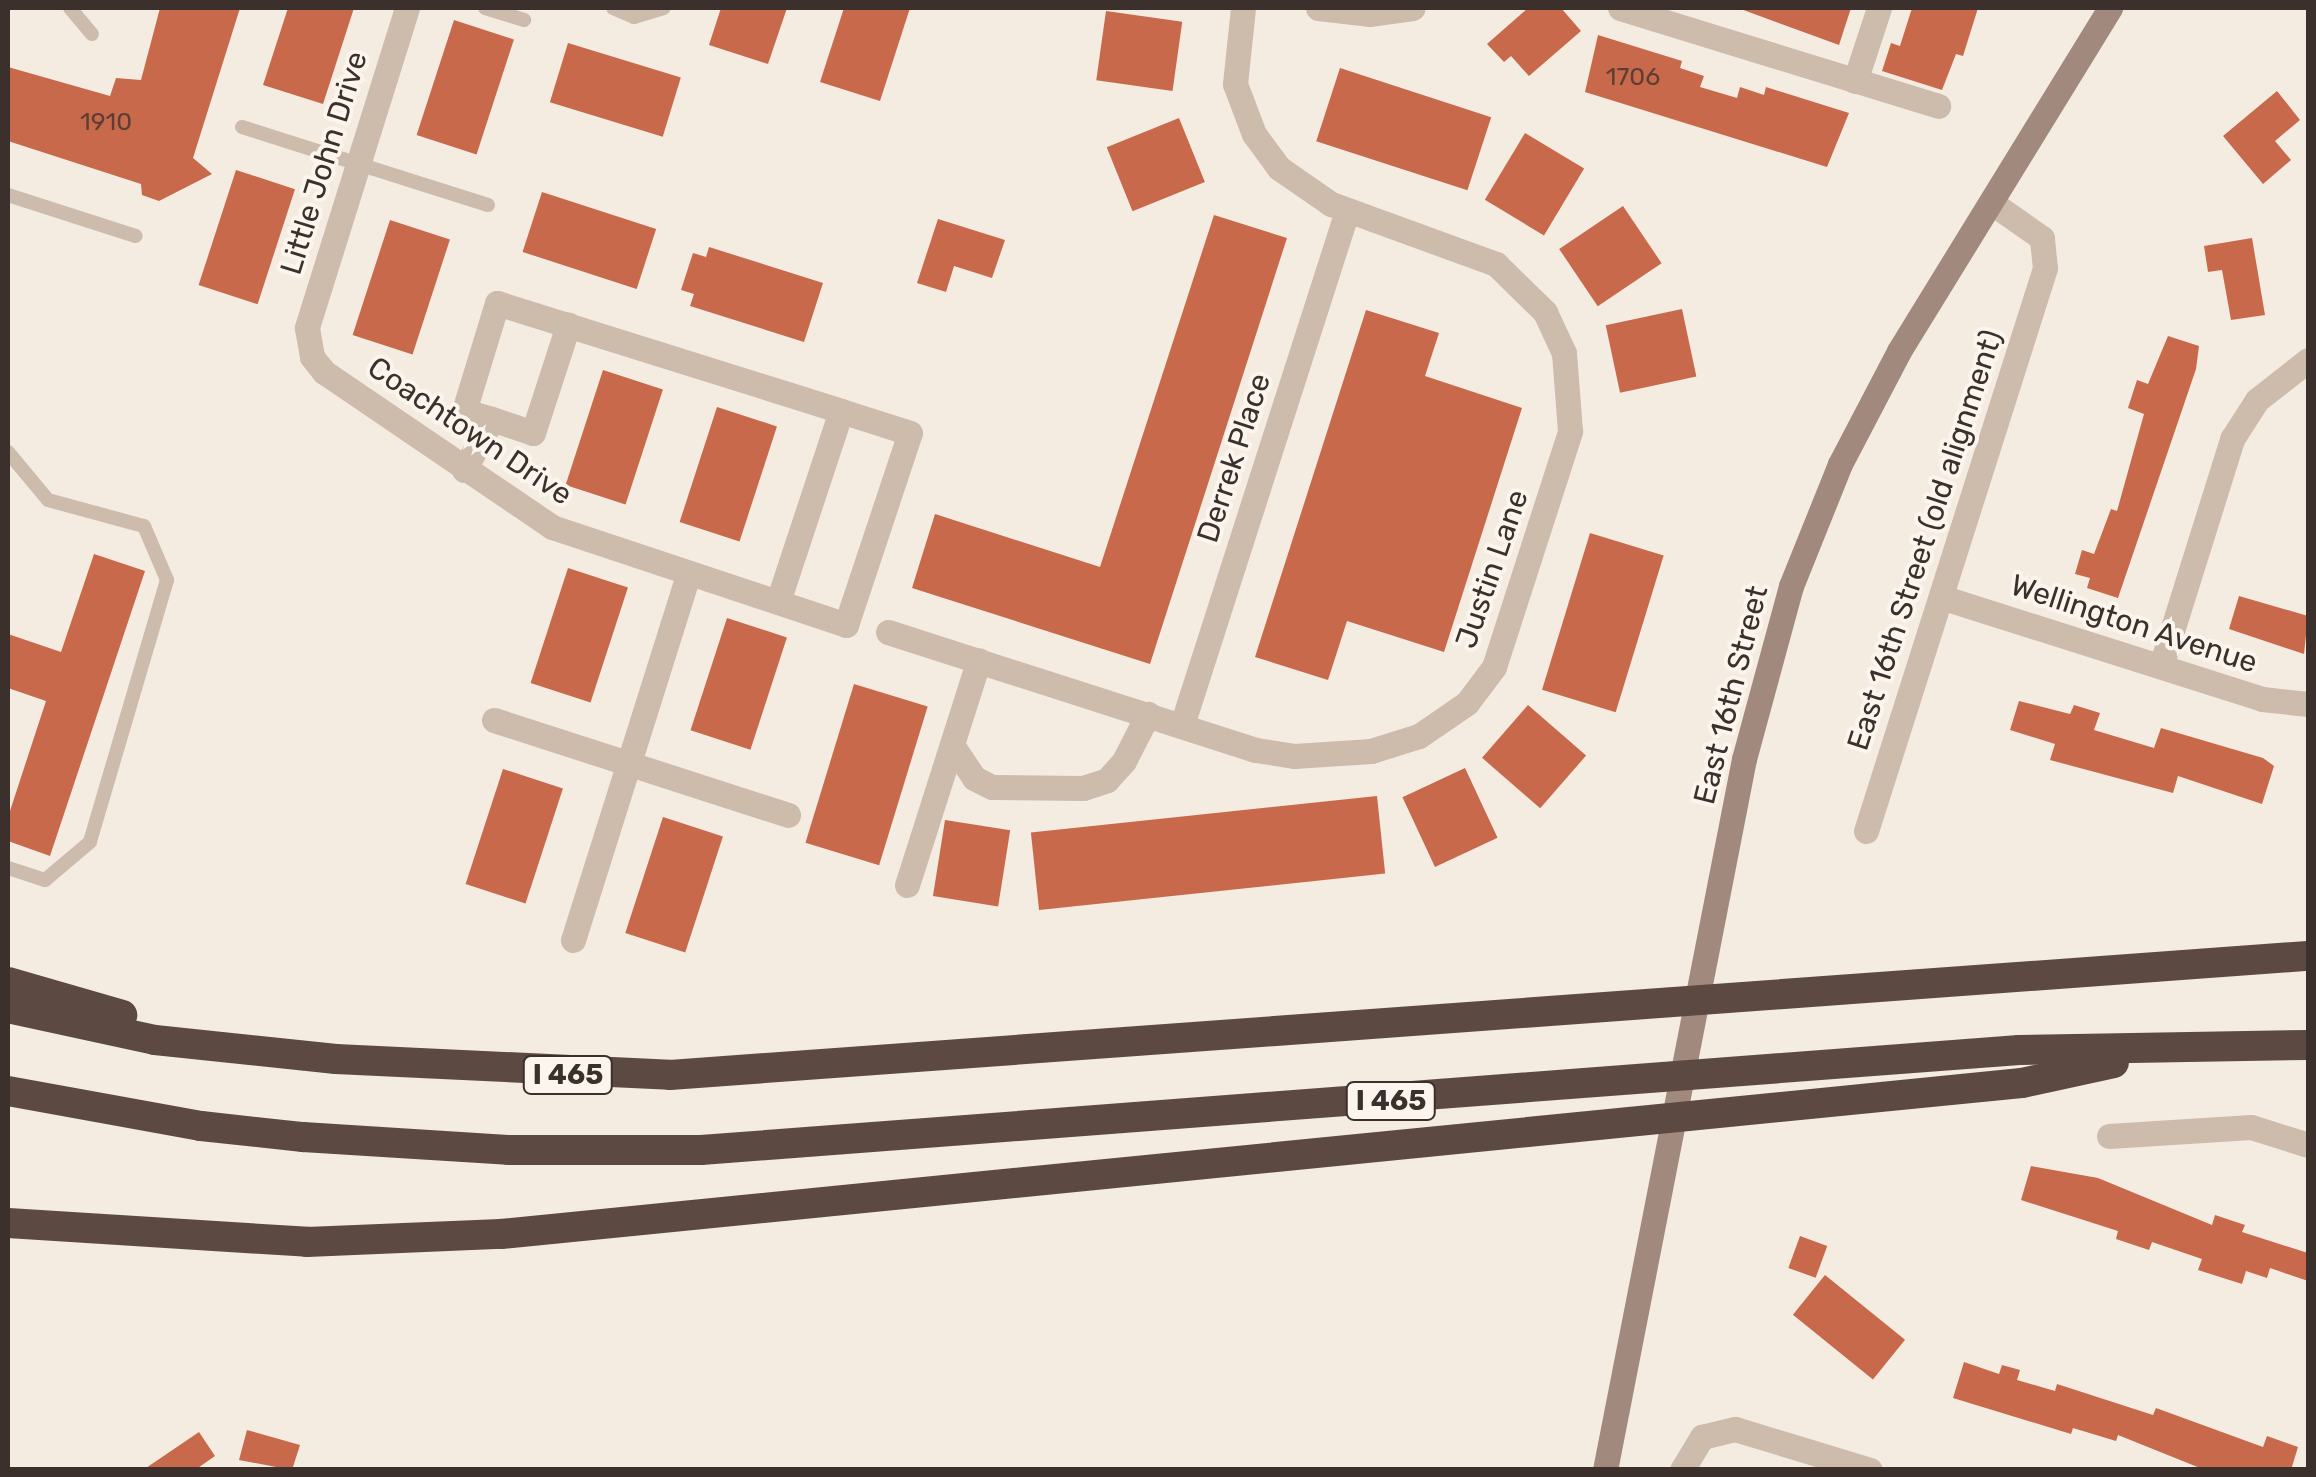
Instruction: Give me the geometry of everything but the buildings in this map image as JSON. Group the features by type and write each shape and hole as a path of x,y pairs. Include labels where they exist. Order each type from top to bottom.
{"highway":[{"name":"I 465","path":"8,1008 155,1040 271,1052 571,1075 776,1072 2308,956"},
{"path":"8,982 271,1052"},
{"name":"I 465","path":"8,1091 200,1126 337,1140 508,1150 702,1150 2019,1050 2169,1052 2308,1045"},
{"path":"8,1224 307,1242 501,1234 2022,1082 2169,1052"}],"street":[{"name":"Little John Drive","path":"306,339 407,8"},
{"name":"Justin Lane","path":"888,632 1281,755 1387,747 1420,736 1467,703 1494,667 1570,431 1564,353 1545,312 1496,264 1347,212 1294,182 1254,134 1235,84 1243,8"},
{"path":"1318,8 1368,14 1413,8"},
{"path":"1620,8 1938,106"},
{"path":"1855,81 1880,8"},
{"name":"East 16th Street","path":"1605,1470 1757,699 1814,525 1899,351 2110,8"},
{"name":"East 16th Street (old alignment)","path":"1866,831 2045,268 2042,238 1992,203"},
{"name":"Derrek Place","path":"1182,725 1347,212"},
{"path":"568,324 533,432 464,411 497,303 568,324 841,411 778,602"},
{"name":"Coachtown Drive","path":"306,339 324,372 552,527 846,624 910,433 841,411"},
{"path":"2161,666 2232,439 2257,400 2308,360"},
{"path":"464,470 492,419"},
{"path":"573,940 689,573"},
{"name":"Wellington Avenue","path":"1941,597 2262,699 2308,704"},
{"path":"907,884 979,660"},
{"path":"952,745 974,778 992,787 1083,788 1106,780 1124,761 1148,714"},
{"path":"494,720 788,815"},
{"path":"2109,1136 2251,1127 2308,1145"},
{"path":"1682,1470 1702,1437 1743,1430 1870,1470"}],"lane":[{"path":"70,8 92,34"},
{"path":"485,8 524,20"},
{"path":"612,8 634,17 664,8"},
{"path":"242,127 488,205"},
{"path":"8,195 136,236"},
{"path":"8,452 48,500 144,526 167,580 90,842 44,880 8,868"}]}
